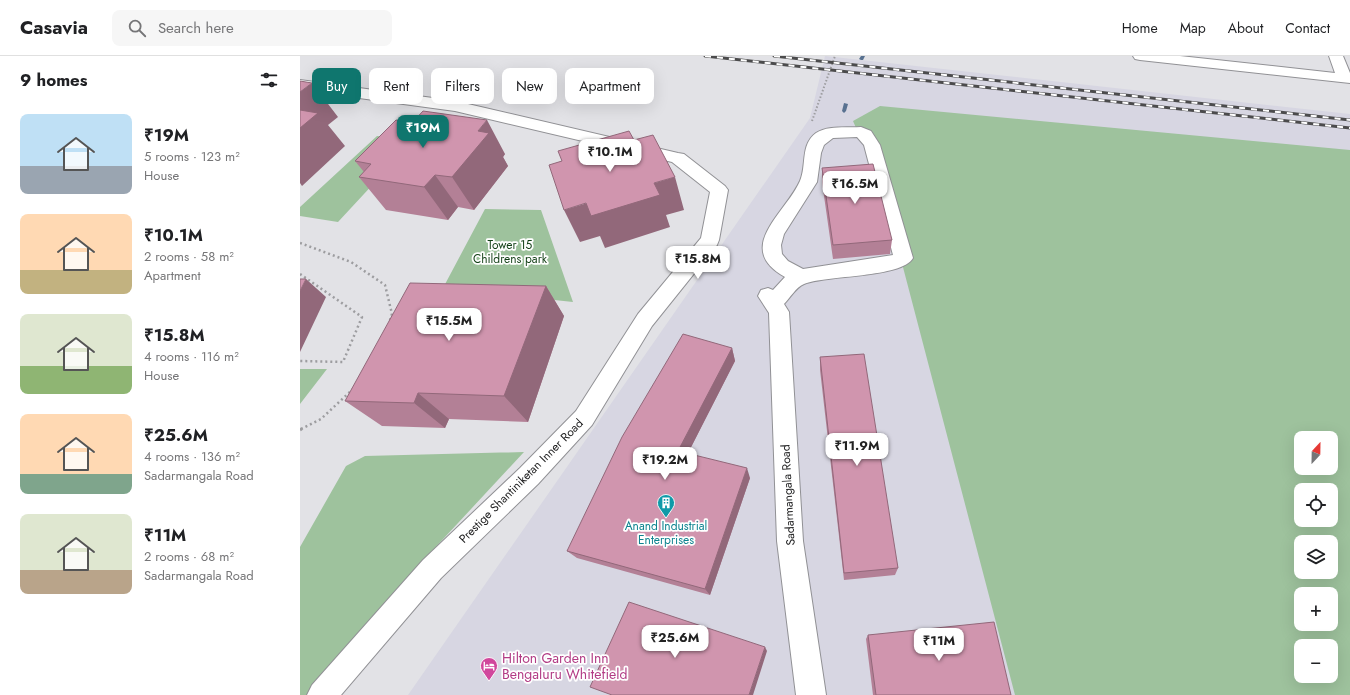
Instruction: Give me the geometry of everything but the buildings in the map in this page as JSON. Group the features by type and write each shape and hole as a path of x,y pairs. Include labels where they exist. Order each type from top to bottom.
{"street":[{"path":"1140,56 1348,79"},
{"path":"1336,56 1348,79"},
{"name":"Prestige Shantiniketan Inner Road","path":"300,85 455,106 678,158 719,190 710,240 646,320 584,418 529,476 432,569 322,695"},
{"path":"861,132 872,145 903,258 895,262 800,277 780,265 773,256 774,233 809,180 812,151 818,140 828,133 861,132"},
{"name":"Sadarmangala Road","path":"800,277 793,280 771,300 779,312 790,541 811,695"}],"path":[{"path":"814,117 835,56"},
{"path":"300,243 352,262 385,285 392,314 390,321"},
{"path":"300,274 362,317 343,362 300,361"},
{"path":"300,430 321,419 355,387"}],"shaded area":[{"path":"825,56 1350,114 1350,695 408,695 810,118"}],"green space":[{"path":"880,106 1350,150 1350,695 1015,695 882,187 853,121"},
{"path":"377,136 415,139 338,222 300,216 300,207"},
{"name":"Tower 15 Childrens park","path":"485,209 541,210 573,302 443,288"},
{"path":"300,369 327,369 300,404"},
{"path":"524,452 419,565 307,695 300,695 300,547 346,466 365,456"}],"waterway":[{"path":"844,111 846,104"}],"railway":[{"path":"705,56 1350,128"},
{"path":"774,56 1350,120"}],"place":[{"name":"Anand Industrial Enterprises","path":"666,518"},
{"name":"Hilton Garden Inn Bengaluru Whitefield","path":"489,681"}]}
